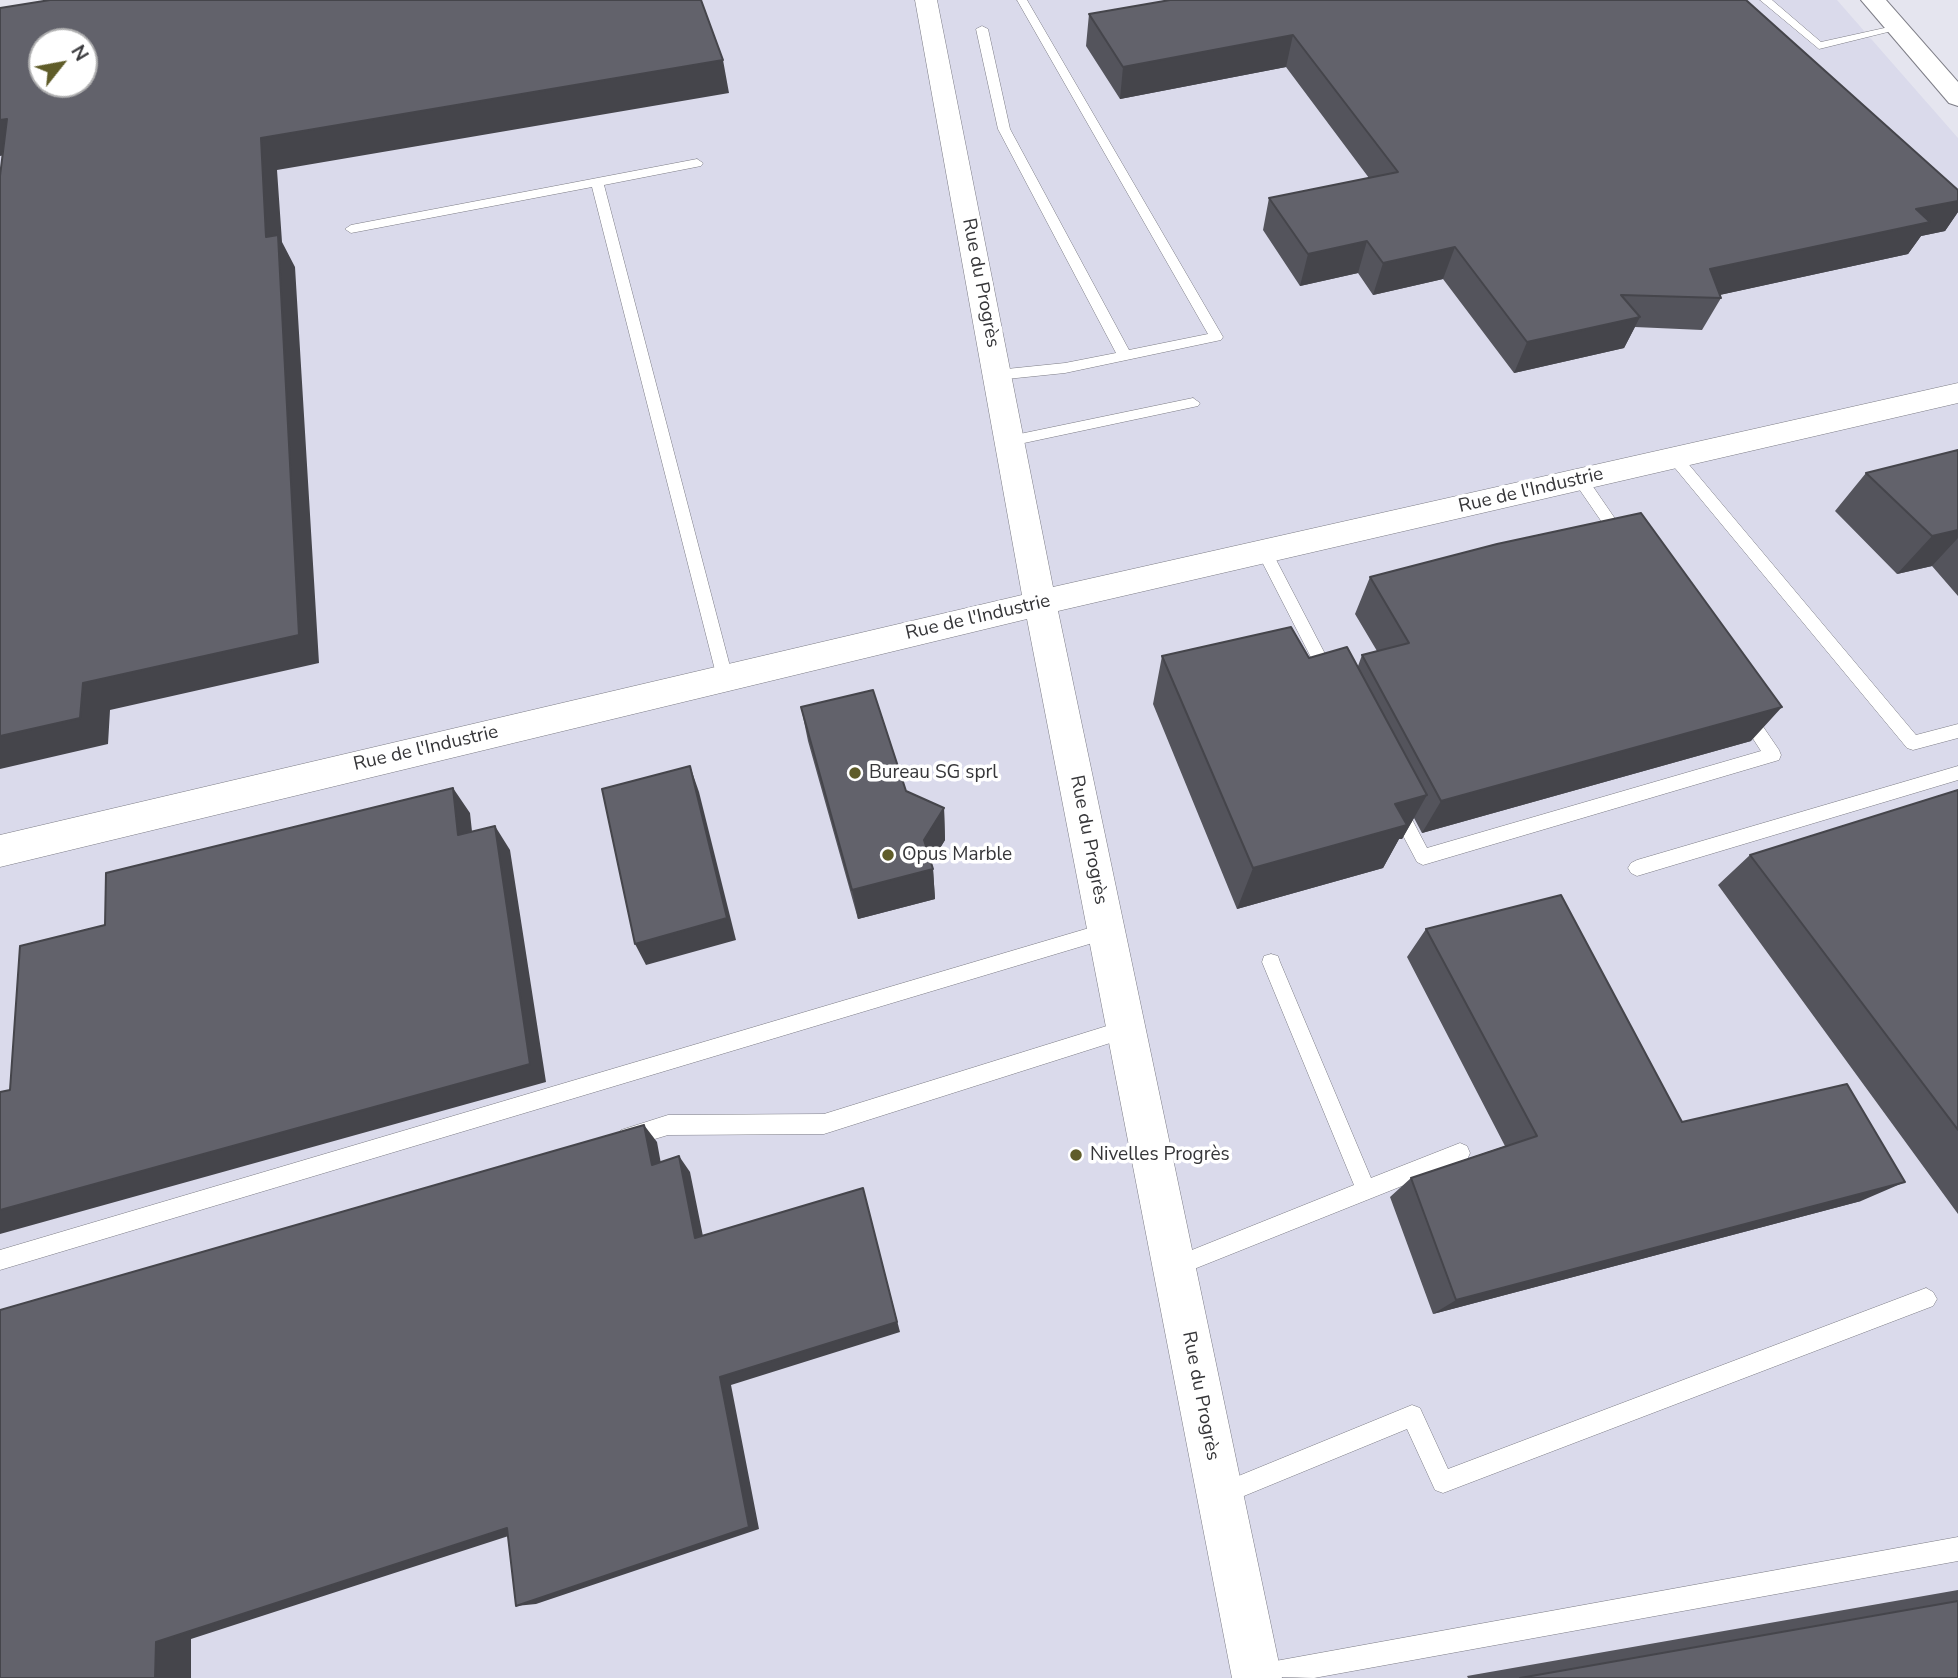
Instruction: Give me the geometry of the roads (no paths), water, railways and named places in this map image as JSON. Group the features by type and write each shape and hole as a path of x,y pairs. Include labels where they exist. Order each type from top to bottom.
{"main road":[{"path":"1873,0 1958,98"}],"street":[{"name":"Rue du Progrès","path":"926,0 1040,603 1256,1677"},
{"name":"Rue de l'Industrie","path":"0,851 1040,603 1958,393"}],"lane":[{"path":"997,374 1065,368 1216,337 1021,0"},
{"path":"1765,0 1819,46 1898,28"},
{"path":"982,29 1004,129 1125,356"},
{"path":"351,229 698,163"},
{"path":"597,183 725,678"},
{"path":"1010,441 1193,402"},
{"path":"1675,458 1913,743 1958,731"},
{"path":"1580,479 1634,556"},
{"path":"1265,552 1334,686"},
{"path":"1391,796 1423,857 1773,755 1735,700"},
{"path":"1637,868 1958,773"},
{"path":"0,1260 1106,931"},
{"path":"1271,962 1366,1191"},
{"path":"615,1140 668,1125 824,1124 1126,1029"},
{"path":"1174,1267 1460,1153"},
{"path":"1220,1494 1412,1416 1443,1482 1926,1300"},
{"path":"1256,1677 1958,1549"}],"place":[{"name":"Bureau SG sprl","path":"855,773"},
{"name":"Opus Marble","path":"888,855"},
{"name":"Nivelles Progrès","path":"1076,1155"}]}
